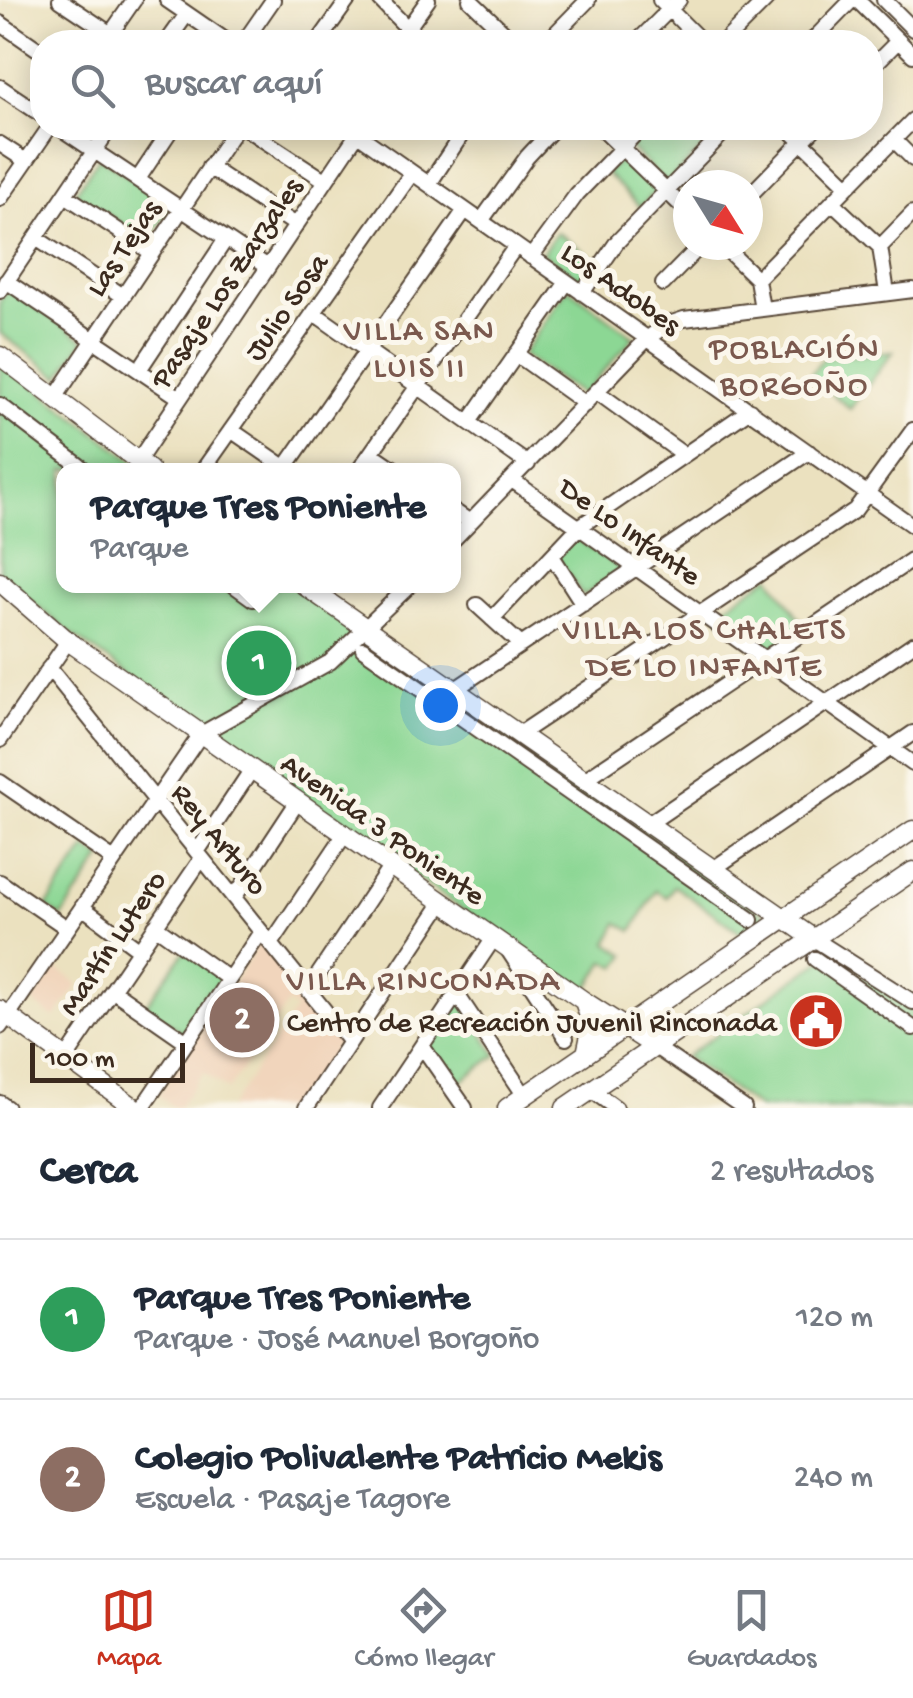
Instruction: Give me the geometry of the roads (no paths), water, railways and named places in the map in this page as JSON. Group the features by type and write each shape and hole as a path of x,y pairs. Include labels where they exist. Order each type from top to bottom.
{"main road":[{"path":"0,356 140,463"},
{"name":"Avenida 3 Poniente","path":"0,582 68,640 654,1046"},
{"path":"315,593 814,939"},
{"path":"507,1108 913,830"},
{"path":"565,1108 913,871"},
{"path":"584,1001 592,1026 586,1054"},
{"path":"3,1017 139,1108"}],"street":[{"path":"60,0 98,30"},
{"path":"113,30 134,0"},
{"path":"167,0 210,30"},
{"path":"252,30 273,0"},
{"path":"327,30 348,0"},
{"path":"380,0 408,29 428,0"},
{"path":"470,0 501,30"},
{"path":"736,30 766,0"},
{"path":"823,30 854,0 913,55"},
{"path":"884,0 913,29"},
{"path":"647,30 669,3 692,30"},
{"path":"557,30 578,4"},
{"path":"176,30 187,14"},
{"path":"0,23 30,44"},
{"path":"883,56 898,40"},
{"path":"0,87 30,108"},
{"path":"757,279 913,120"},
{"path":"0,200 40,140"},
{"path":"79,140 268,267"},
{"path":"101,140 3,286 94,340 180,398"},
{"path":"138,180 164,140"},
{"name":"Las Tejas","path":"54,398 228,140"},
{"path":"263,140 326,182"},
{"name":"Pasaje Los Zarzales","path":"146,463 180,398 326,182 348,140"},
{"name":"Los Adobes","path":"367,140 913,526"},
{"path":"428,184 458,140"},
{"path":"481,221 542,140"},
{"path":"614,140 673,197"},
{"path":"531,257 577,194 630,140"},
{"path":"582,293 617,242 716,140"},
{"path":"894,140 913,159"},
{"path":"763,181 802,141 848,186"},
{"path":"0,144 26,161"},
{"path":"209,167 296,226"},
{"name":"Julio Sosa","path":"208,463 412,172"},
{"path":"65,195 152,253"},
{"path":"832,202 880,247 887,294"},
{"path":"291,463 465,210"},
{"path":"880,247 913,213"},
{"path":"36,238 122,296"},
{"path":"138,370 226,239"},
{"path":"363,463 516,246"},
{"path":"663,284 686,260"},
{"path":"737,260 757,279 762,309"},
{"path":"469,422 567,282"},
{"path":"461,532 648,338 675,321 913,290"},
{"name":"De Lo Infante","path":"314,313 528,464"},
{"path":"516,354 684,455"},
{"path":"0,405 77,463"},
{"path":"492,619 579,527 750,410"},
{"path":"232,430 279,463"},
{"path":"518,734 850,514 907,451 913,430"},
{"path":"454,690 809,452"},
{"path":"371,453 386,463"},
{"name":"De Lo Infante","path":"512,480 913,764"},
{"path":"461,516 470,522"},
{"path":"552,556 582,604"},
{"path":"584,780 913,559"},
{"path":"245,593 253,599"},
{"path":"3,1017 201,734 330,662 402,593"},
{"path":"476,605 521,645"},
{"path":"0,740 68,640"},
{"path":"648,824 913,644"},
{"path":"362,650 751,920"},
{"name":"Rey Arturo","path":"49,668 350,1042"},
{"path":"713,870 913,734"},
{"name":"Martín Lutero","path":"66,1058 140,950 252,769"},
{"path":"0,782 114,860"},
{"path":"234,898 298,801"},
{"path":"139,1108 230,979 345,834"},
{"path":"308,990 390,866"},
{"path":"0,882 67,928"},
{"path":"306,1108 444,902"},
{"path":"82,907 140,950"},
{"path":"155,926 230,979"},
{"path":"814,939 913,1002"},
{"path":"389,1104 456,993 499,941 566,1038"},
{"path":"815,959 913,1028"},
{"path":"112,990 187,1042"},
{"path":"456,993 525,1096"},
{"path":"422,1046 466,1108"},
{"name":"Avenida 3 Poniente","path":"654,1046 744,1108"},
{"path":"590,1090 616,1108"},
{"path":"0,1102 8,1108"}],"place":[{"name":"Parque Tres Poniente","path":"259,663"},
{"name":"Colegio Polivalente Patricio Mekis","path":"242,1020"},
{"name":"Centro de Recreación Juvenil Rinconada","path":"816,1021"}],"district":[{"name":"VILLA SAN LUIS II","path":"420,346"},
{"name":"POBLACIÓN BORGOÑO","path":"795,364"},
{"name":"VILLA LOS CHALETS DE LO INFANTE","path":"705,646"},
{"name":"VILLA RINCONADA","path":"424,978"}]}
